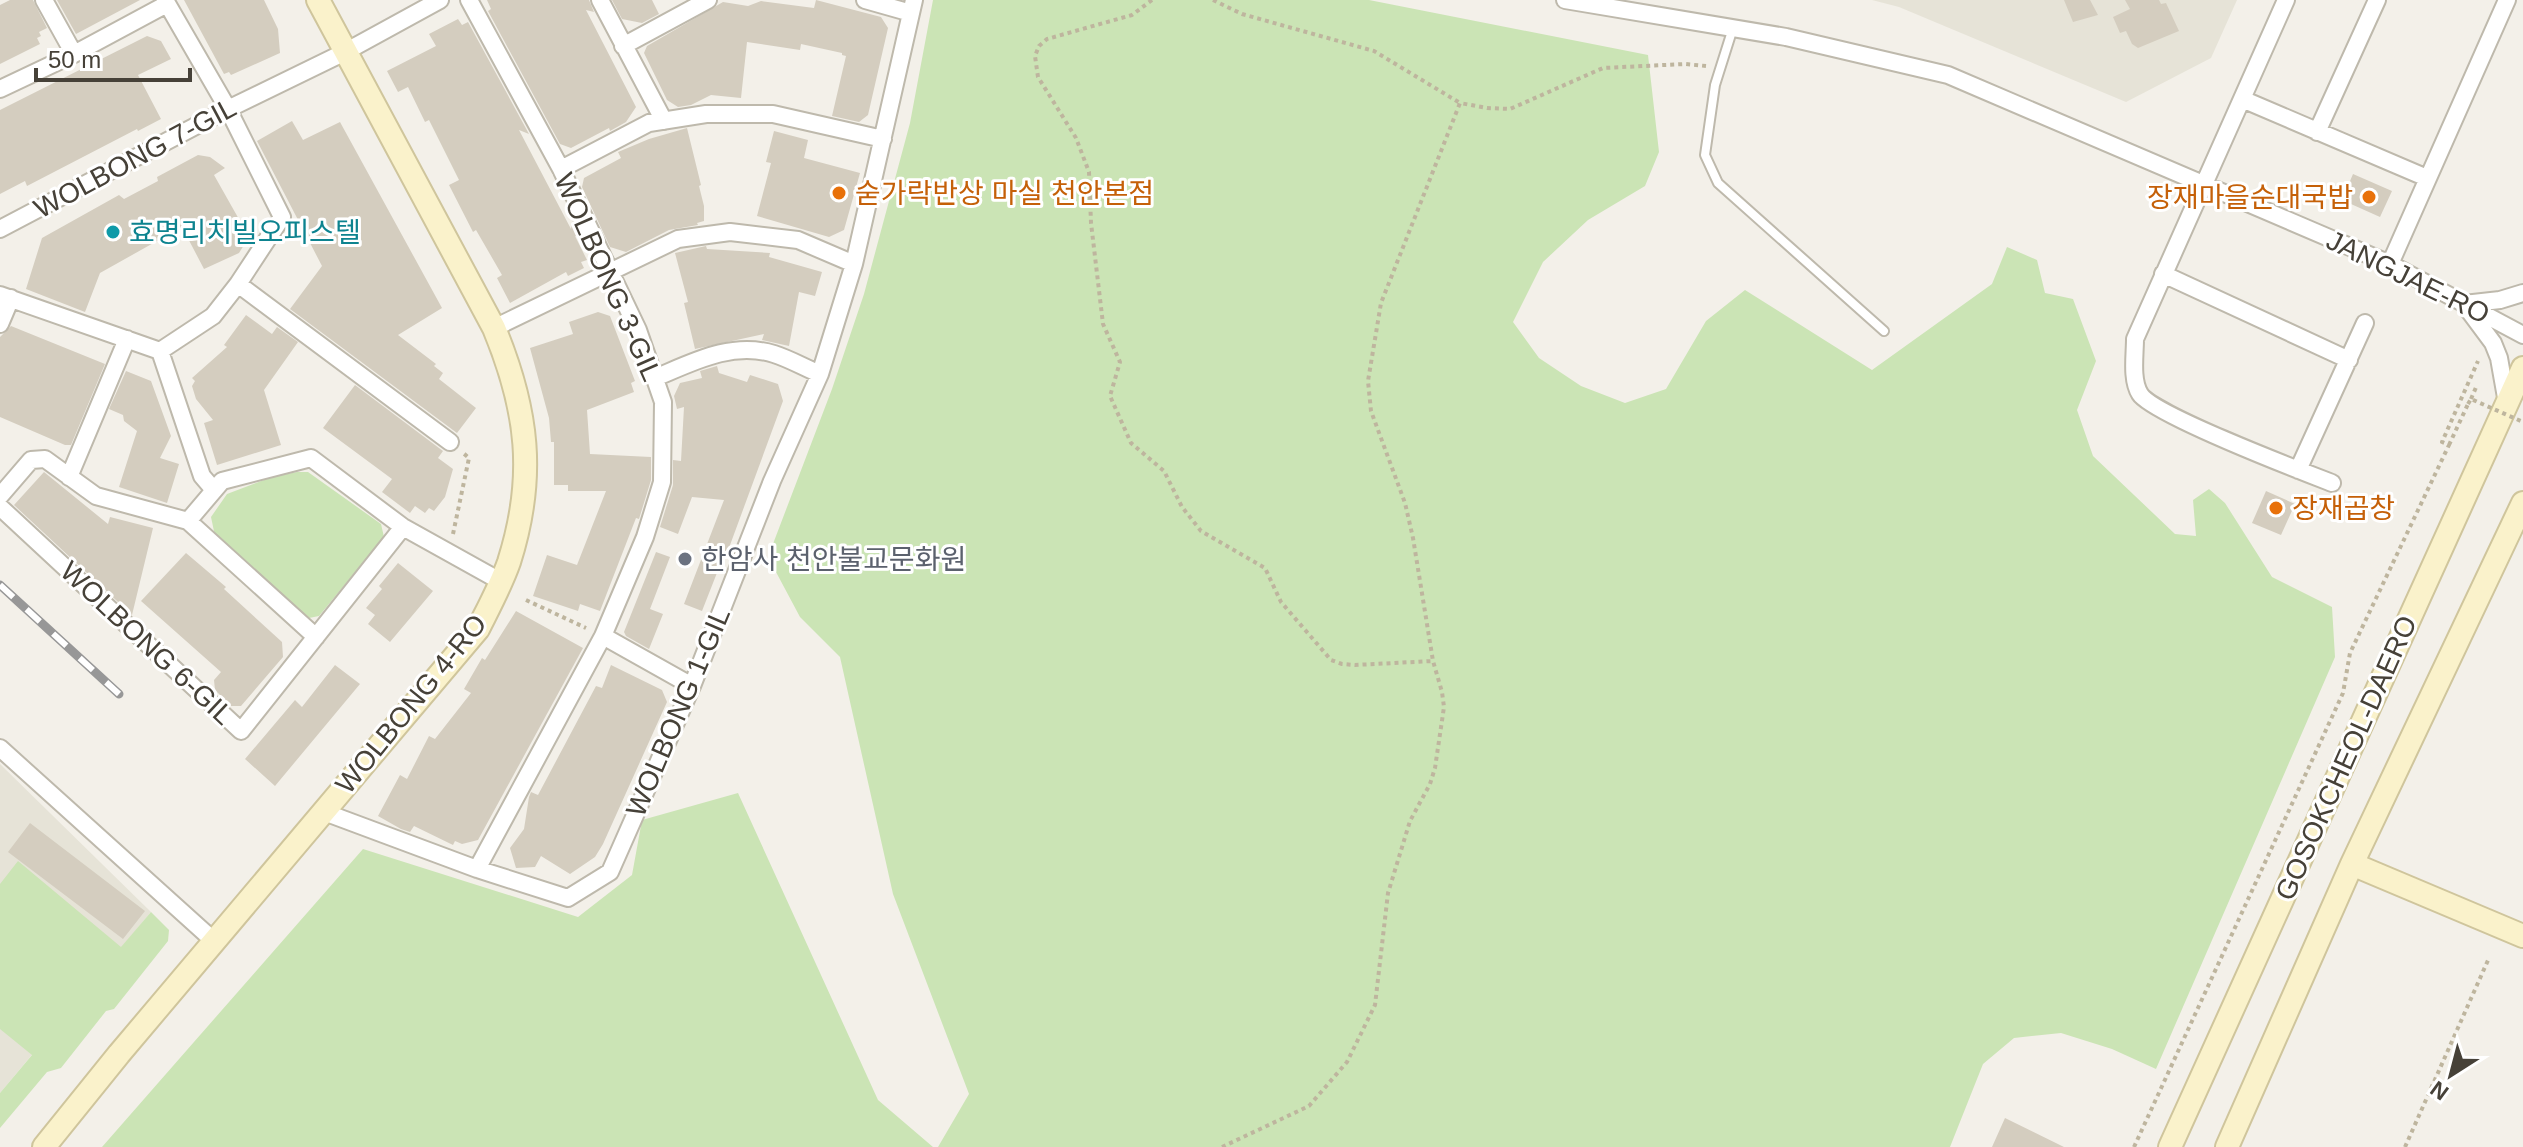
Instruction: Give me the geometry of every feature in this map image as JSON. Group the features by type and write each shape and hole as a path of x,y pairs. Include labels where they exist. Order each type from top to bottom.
{"main road":[{"name":"WOLBONG 4-RO","path":"44,1147 478,629 508,565 522,512 526,453 519,400 494,328 318,0"},
{"name":"GOSOKCHEOL-DAERO","path":"2170,1147 2523,368"},
{"name":"GOSOKCHEOL-DAERO","path":"2227,1147 2352,864 2523,503"},
{"path":"2352,864 2523,936"}],"street":[{"path":"44,0 74,54"},
{"name":"WOLBONG 7-GIL","path":"0,229 440,0"},
{"name":"WOLBONG 3-GIL","path":"469,0 561,169 638,330 663,402 662,482 645,537 603,636 477,869"},
{"path":"600,0 664,121"},
{"path":"623,46 708,0"},
{"name":"WOLBONG 1-GIL","path":"324,812 477,869 568,898 610,872 692,686 772,481 820,374 854,264 913,7 865,0"},
{"name":"JANGJAE-RO","path":"1565,0 1786,37 1948,75 2390,264 2523,335"},
{"path":"2286,0 2135,339 2136,386 2141,397 2178,418 2332,483"},
{"path":"2317,132 2377,0"},
{"path":"2390,264 2507,0"},
{"path":"0,89 74,54 166,2 228,109 282,217 213,316 160,351"},
{"path":"2242,99 2427,178"},
{"path":"561,169 649,123 706,114 773,114 883,139"},
{"path":"494,328 678,239 730,232 798,240 854,264"},
{"path":"2163,274 2349,360"},
{"path":"238,284 450,442"},
{"path":"2464,304 2500,300 2523,293"},
{"path":"0,324 5,297 160,351"},
{"path":"2464,304 2493,343 2499,358 2507,404"},
{"path":"2298,470 2365,323"},
{"path":"69,477 127,339"},
{"path":"655,378 698,360 737,349 774,354 820,374"},
{"path":"160,351 202,476 214,490"},
{"path":"188,521 222,481 311,458 403,527 500,581"},
{"path":"0,496 31,460 45,459 96,496 188,521 316,637"},
{"name":"WOLBONG 6-GIL","path":"0,507 241,731 403,527"},
{"path":"603,636 692,686"},
{"path":"0,748 214,941"}],"lane":[{"path":"1733,27 1715,85 1705,155 1718,183 1884,331"}],"path":[{"path":"1152,0 1132,15 1047,39 1039,46 1035,56 1038,77 1076,138 1089,172 1091,223 1103,324 1120,362 1110,396 1131,443 1164,471 1182,507 1201,531 1265,568 1281,602 1331,660 1355,665 1433,661"},
{"path":"1213,0 1242,14 1374,51 1460,103 1487,108 1510,109 1603,68 1685,64 1720,69"},
{"path":"1222,1147 1309,1106 1347,1062 1365,1030 1379,988 1388,893 1410,821 1435,768 1444,707 1442,692 1433,661 1411,526 1371,411 1368,381 1381,303 1460,103"},
{"path":"2449,445 2442,442 2478,361"},
{"path":"2134,1147 2343,693 2350,653 2477,385"},
{"path":"2471,399 2523,422"},
{"path":"446,551 454,531 469,458 450,442"},
{"path":"526,600 603,636"},
{"path":"2405,1147 2489,958"}],"shaded area":[{"path":"1872,0 2237,0 2211,58 2126,102 1899,7"},
{"path":"0,764 151,912 0,1093"}],"green space":[{"path":"933,0 1369,0 1648,55 1659,152 1645,186 1588,220 1543,262 1513,322 1539,358 1581,386 1625,403 1666,389 1706,321 1745,290 1872,370 1992,284 2007,247 2037,260 2045,293 2073,299 2096,361 2077,410 2093,456 2175,534 2196,536 2193,500 2209,489 2225,503 2272,577 2332,607 2335,657 2156,1069 2112,1049 2061,1033 2014,1038 1983,1064 1950,1147 938,1147 969,1094 893,894 840,657 800,617 768,557 832,389 864,294 910,123"},
{"path":"308,472 381,524 384,537 319,616 309,618 215,536 211,517 227,494 272,477"},
{"path":"738,793 878,1100 933,1147 102,1147 363,849 578,917 632,875 642,820"},
{"path":"18,861 121,947 151,912 169,930 168,941 114,1009 106,1011 61,1068 47,1072 0,1128 0,1093 32,1055 0,1029 0,884"}],"building":[{"path":"10,0 33,0 47,28 39,32 41,36 37,38 40,44 0,64 0,5"},
{"path":"57,0 140,0 76,34"},
{"path":"184,0 264,0 278,29 280,53 231,75 229,72 224,74"},
{"path":"487,0 589,0 594,12 586,10 636,107 626,122 571,148 560,144 488,11 491,9"},
{"path":"612,0 652,0 659,14 642,23 622,19"},
{"path":"816,0 881,17 888,28 868,115 859,122 832,116 846,56 842,53 801,44 800,50 747,42 741,98 711,95 691,105 678,107 667,100 644,53 647,46 723,2 748,6 761,1 814,8"},
{"path":"2064,0 2090,0 2098,15 2073,22"},
{"path":"2125,0 2159,0 2161,4 2166,3 2179,31 2138,48 2132,44 2126,31 2120,33 2113,17 2130,9"},
{"path":"458,19 462,25 468,22 529,134 519,130 571,229 573,220 582,238 575,236 587,260 581,262 584,268 568,276 566,272 510,303 497,278 502,275 476,230 473,232 449,185 459,180 429,120 425,122 408,87 398,92 387,71 436,46 429,34"},
{"path":"147,36 161,41 171,59 138,75 161,119 27,186 25,181 0,194 0,110"},
{"path":"292,121 303,140 340,122 442,308 398,335 436,364 434,366 443,373 439,379 476,408 457,433 290,309 322,266 257,141"},
{"path":"687,128 701,185 704,221 669,230 626,252 610,247 582,187 584,178 621,158 618,152"},
{"path":"774,131 808,140 804,158 860,173 844,230 829,237 757,216 771,163 766,162"},
{"name":"효명리치빌오피스텔","path":"198,155 210,157 225,168 214,175 249,237 239,253 204,269 182,227 100,273 85,312 26,289 42,238 119,195 124,199 158,181 157,177"},
{"path":"2353,174 2392,191 2380,217 2342,200"},
{"path":"706,246 707,249 770,253 769,257 822,272 815,296 799,292 789,346 762,340 764,334 695,349 684,303 688,302 675,253"},
{"path":"598,312 610,316 635,381 631,383 634,392 587,410 590,454 651,457 651,480 639,519 636,518 600,611 580,604 578,611 533,596 547,555 577,565 606,491 568,491 568,485 554,485 554,442 551,442 549,418 530,348 573,334 569,322"},
{"path":"246,315 272,334 277,327 298,342 264,390 281,445 217,465 204,423 213,420 196,399 192,378 227,347 224,345"},
{"path":"11,326 105,364 71,445 0,417 0,337"},
{"path":"717,366 719,373 747,382 750,375 778,384 783,401 726,556 702,611 684,604 724,500 692,497 678,534 660,527 673,485 673,460 681,461 684,407 677,409 674,396 680,383 702,378 700,371"},
{"path":"126,371 151,381 171,436 160,458 179,464 167,503 119,487 137,431 124,421 123,415 109,409"},
{"path":"355,385 443,451 438,458 453,469 445,497 434,511 429,508 425,513 415,506 410,513 382,492 392,479 323,428"},
{"path":"44,472 108,524 110,517 153,528 132,615 14,505"},
{"path":"2266,491 2295,504 2281,535 2252,523"},
{"path":"656,552 670,557 650,609 663,614 649,649 624,632"},
{"path":"186,553 282,642 283,657 241,706 231,706 215,690 214,680 221,672 141,601"},
{"path":"398,563 433,591 390,642 368,624 375,615 366,608"},
{"path":"516,611 583,648 478,840 462,844 455,841 453,845 414,826 410,832 401,829 378,816 400,775 407,779 429,736 435,739 471,693 464,689"},
{"path":"335,665 360,684 275,786 245,759 295,700 302,707"},
{"path":"611,665 662,690 667,702 603,844 595,857 570,874 541,856 535,867 516,868 510,848 524,829 531,792 538,795 596,686 602,688"},
{"path":"30,823 145,911 123,939 8,852"},
{"path":"2005,1118 2064,1147 1992,1147"}],"railway":[{"path":"0,585 119,694"}],"place":[{"name":"숟가락반상 마실 천안본점","path":"839,193"},
{"name":"장재마을순대국밥","path":"2369,197"},
{"name":"효명리치빌오피스텔","path":"113,232"},
{"name":"장재곱창","path":"2276,508"},
{"name":"한암사 천안불교문화원","path":"685,559"}]}
